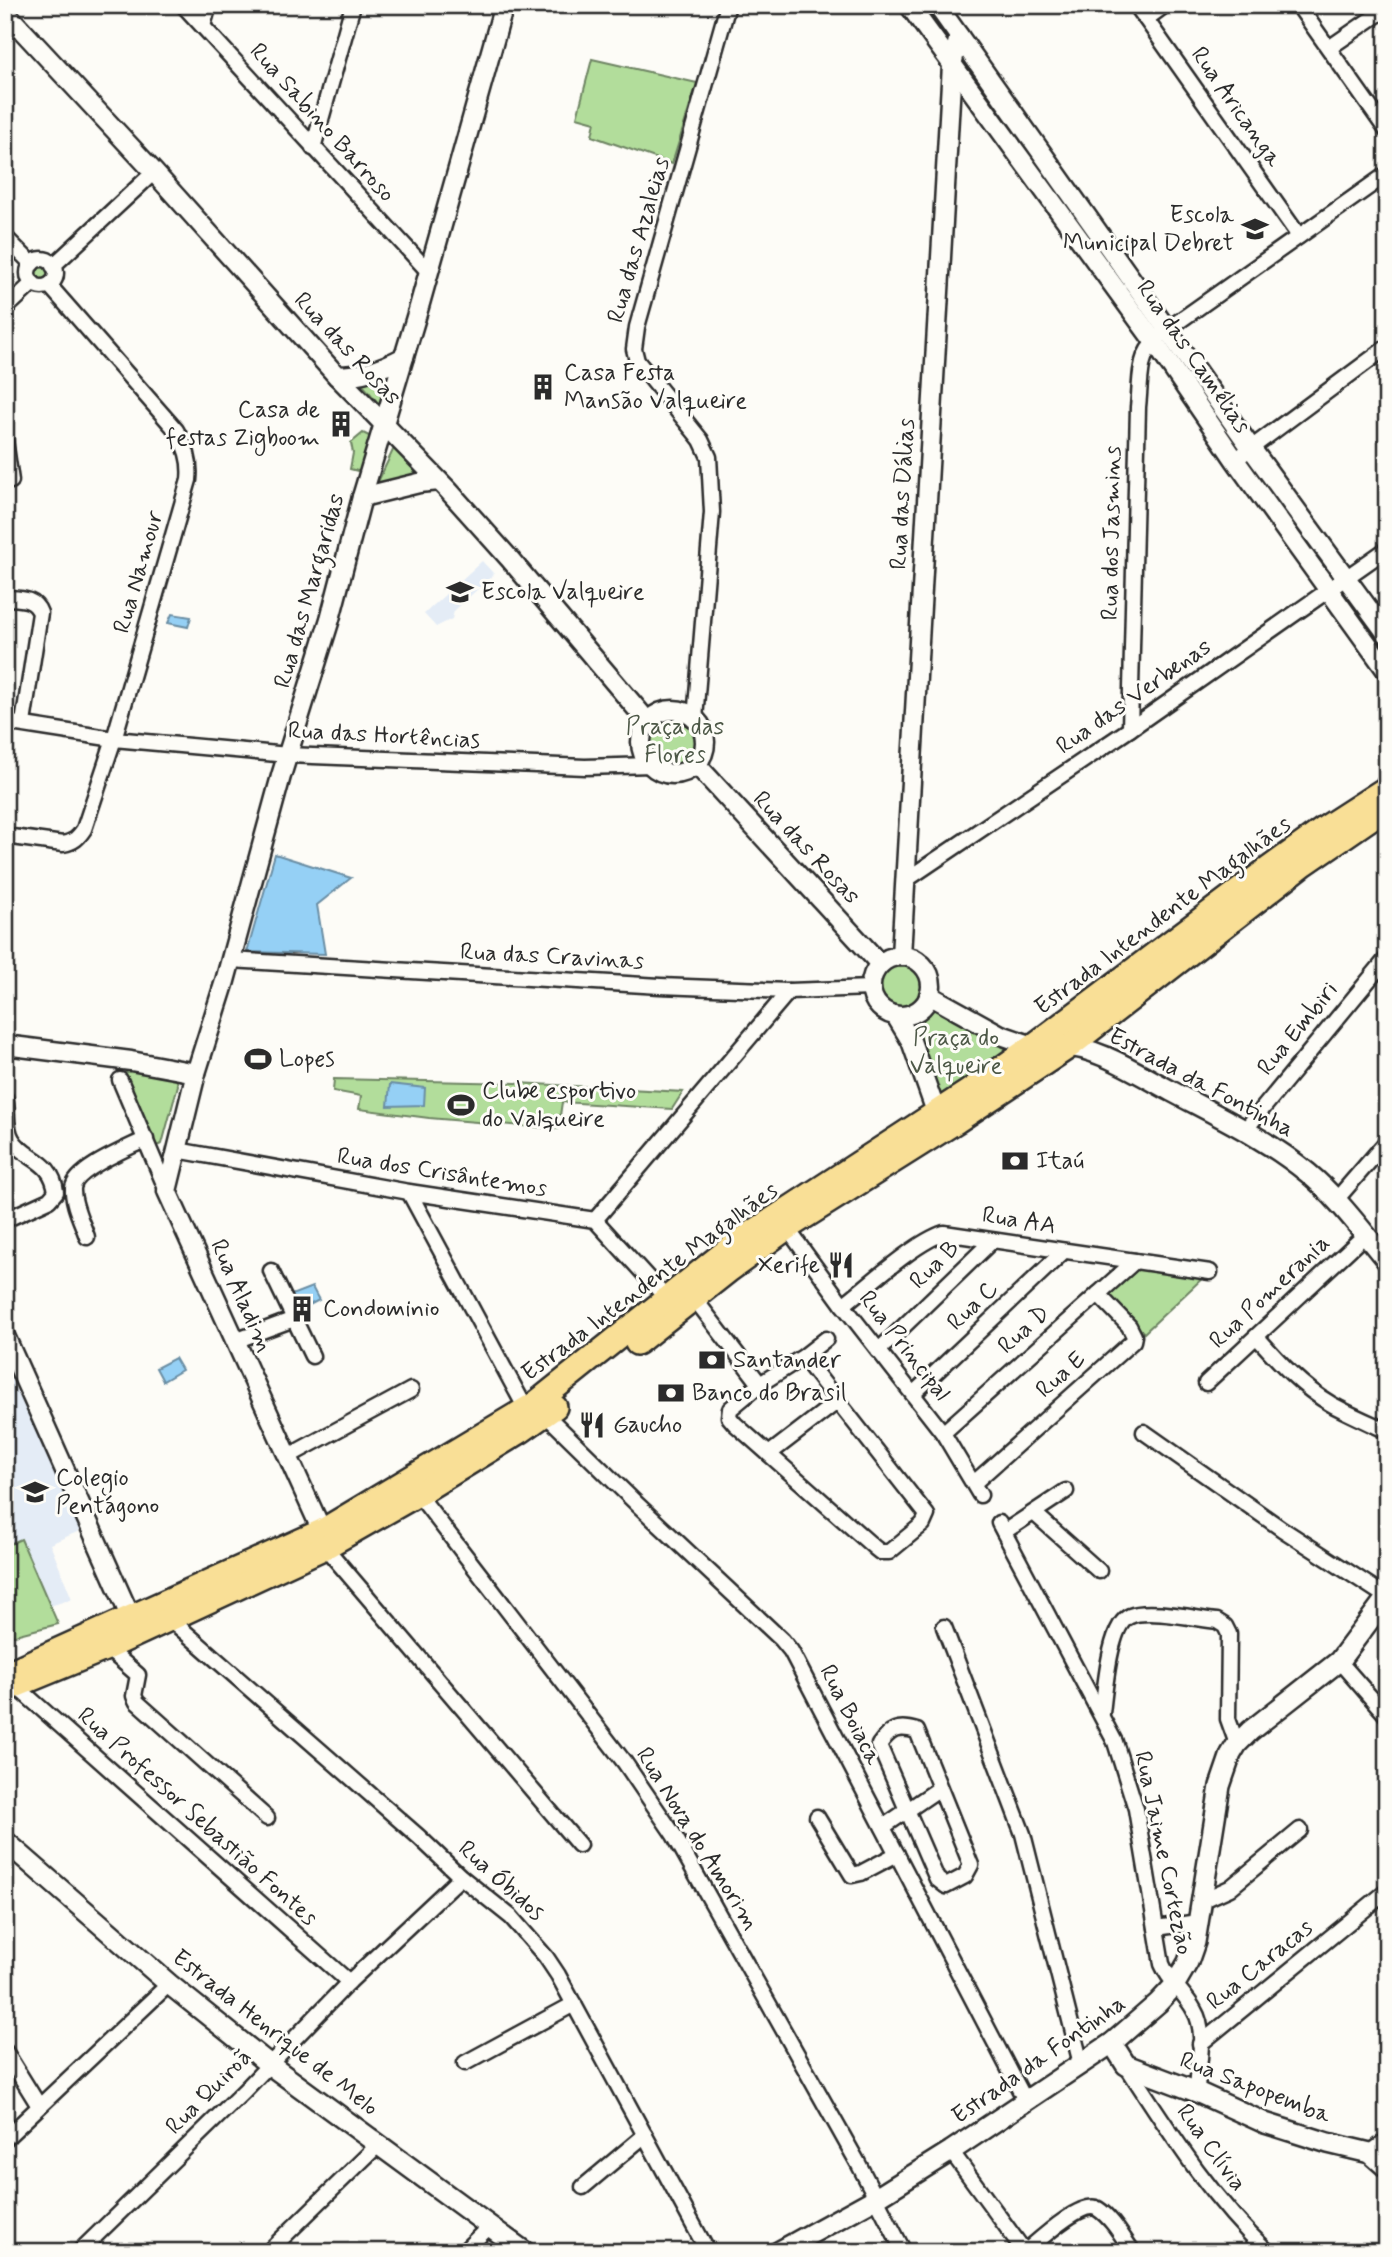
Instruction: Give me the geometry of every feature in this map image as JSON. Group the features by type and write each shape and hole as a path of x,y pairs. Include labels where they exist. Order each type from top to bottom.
{"main road":[{"name":"Estrada Intendente Magalhães","path":"9,1683 107,1648 170,1619 323,1539 418,1494 947,1116 1033,1046 1260,875 1387,788"},
{"name":"Estrada Intendente Magalhães","path":"9,1683 131,1618 323,1539 536,1412 573,1376 753,1232 1070,1046 1294,871 1387,807"},
{"name":"Estrada da Fontinha","path":"1033,1046 1070,1046 1102,1056 1245,1130 1287,1156 1311,1175 1336,1200 1387,1261"},
{"name":"Estrada da Fontinha","path":"778,2252 876,2198 1026,2102 1112,2043 1174,1986 1188,1962 1198,1923 1220,1786 1237,1744 1339,1661 1387,1597"},
{"name":"Estrada Henrique de Melo","path":"5,1841 169,1984 270,2064 525,2252"},
{"path":"1112,2043 1126,2065"},
{"name":"Rua Sapopemba","path":"1126,2065 1197,2092 1265,2123 1370,2153 1387,2168"}],"street":[{"name":"Rua Sabino Barroso","path":"183,5 428,271"},
{"path":"202,26 209,5"},
{"path":"313,148 353,5"},
{"name":"Rua das Margaridas","path":"167,1191 196,1073 330,619 362,497 503,5"},
{"name":"Rua das Azaleias","path":"695,719 712,512 709,457 701,440 637,361 635,349 637,327 728,5"},
{"name":"Rua das Camélias","path":"909,5 1153,340 1235,460 1387,671"},
{"name":"Rua das Camélias","path":"937,5 1387,634"},
{"name":"Rua Aricanga","path":"1136,5 1300,236"},
{"path":"1146,19 1165,5"},
{"path":"1298,5 1387,131"},
{"path":"1329,48 1387,8"},
{"name":"Rua das Rosas","path":"5,12 154,172 337,376 509,558 649,722"},
{"name":"Rua das Dálias","path":"901,956 952,65 958,36"},
{"path":"53,266 154,172"},
{"path":"1153,340 1387,174"},
{"path":"5,237 32,264"},
{"path":"43,260 53,266 56,274 49,285 41,287 33,283 29,276 32,264 43,260"},
{"path":"5,309 33,283"},
{"name":"Rua Namour","path":"5,836 63,844 79,838 84,829 114,739 190,480 186,447 176,430 49,285"},
{"name":"Rua dos Jasmins","path":"1130,729 1138,407 1143,362 1146,350 1153,340"},
{"path":"1235,460 1387,347"},
{"path":"337,376 357,375 375,370 404,357"},
{"path":"5,440 12,481"},
{"path":"362,497 419,483 439,481"},
{"name":"Rua das Verbenas","path":"906,880 1130,729 1387,549"},
{"path":"5,597 32,601 40,613 23,723"},
{"path":"666,711 687,713 695,719 703,729 705,741 703,754 696,764 688,770 669,774 651,765 641,744 643,732 649,722 666,711"},
{"name":"Rua das Hortências","path":"5,722 114,739 288,755 585,767 651,765"},
{"name":"Rua das Rosas","path":"696,764 880,964"},
{"path":"901,956 916,960 927,972 930,979 929,995 920,1009 896,1016 876,1003 871,988 875,971 880,964 901,956"},
{"name":"Rua Embiri","path":"1245,1130 1387,958"},
{"name":"Rua das Cravinas","path":"230,960 660,986 789,991 871,988"},
{"path":"667,1299 595,1220 789,991"},
{"path":"929,995 1001,1035 1033,1046"},
{"path":"896,1016 947,1116"},
{"path":"5,1045 110,1058 196,1073"},
{"name":"Rua Aladim","path":"120,1080 323,1539"},
{"path":"5,1097 6,1121 14,1143 45,1166 56,1192 49,1200 5,1220"},
{"path":"87,1237 74,1198 73,1185 82,1172 146,1139"},
{"path":"1336,1200 1387,1141"},
{"name":"Rua dos Crisântemos","path":"177,1150 409,1192 595,1220"},
{"name":"Rua Boiaca","path":"409,1192 536,1412 782,1640 800,1667 1026,2102"},
{"name":"Rua Principal","path":"787,1228 943,1433 977,1489"},
{"name":"Rua AA","path":"843,1305 895,1263 935,1236 944,1233 1210,1272"},
{"name":"Rua Pomerania","path":"1206,1383 1365,1235"},
{"name":"Rua B","path":"878,1351 992,1241"},
{"name":"Rua C","path":"913,1394 1064,1251"},
{"name":"Rua D","path":"943,1433 1135,1261"},
{"path":"271,1271 312,1356"},
{"name":"Rua E","path":"977,1489 1133,1341 1135,1336 1129,1326 1098,1294"},
{"path":"694,1298 760,1384"},
{"path":"235,1340 293,1319"},
{"path":"5,1336 131,1618"},
{"path":"1257,1337 1293,1375 1314,1392 1347,1413 1387,1431"},
{"path":"803,1357 928,1517 886,1553 875,1548 731,1421 728,1413 760,1384 826,1339"},
{"path":"288,1457 411,1390"},
{"path":"769,1454 838,1401"},
{"path":"1144,1432 1282,1529 1387,1597"},
{"path":"1066,1491 1034,1513 1099,1571"},
{"name":"Rua Nova do Amorim","path":"418,1494 654,1804 707,1891 904,2252"},
{"name":"Rua Jaime Cortezão","path":"1034,1513 1002,1527 1115,1742 1136,1809 1162,1964 1174,1986 1195,2010 1199,2022 1200,2044"},
{"path":"323,1539 579,1845"},
{"path":"1102,1713 1114,1642 1118,1628 1125,1619 1144,1612 1217,1621 1225,1626 1229,1634 1227,1719 1237,1744"},
{"name":"Rua Óbidos","path":"170,1619 461,1877 511,1917 529,1936 558,1975 708,2252"},
{"path":"944,1627 1023,1834 1080,2064"},
{"path":"107,1648 138,1675 134,1696 137,1702 267,1818"},
{"path":"1339,1661 1387,1716"},
{"name":"Rua Professor Sebastião Fontes","path":"9,1683 349,1982"},
{"path":"904,1727 917,1731 971,1865 965,1876 946,1886 937,1880 906,1813 878,1745 887,1733 904,1727"},
{"path":"883,1827 940,1788"},
{"path":"817,1817 852,1875 897,1854"},
{"path":"1201,1901 1230,1888 1300,1830"},
{"name":"Rua Quiroã","path":"79,2252 270,2064 349,1982 461,1877"},
{"name":"Rua Caracas","path":"1197,2092 1200,2044 1387,1891"},
{"path":"1156,1928 1198,1923"},
{"path":"5,2139 169,1984"},
{"path":"465,2063 574,2004"},
{"path":"5,2051 39,2106"},
{"name":"Rua Clívia","path":"1126,2065 1190,2164 1244,2230 1268,2252"},
{"path":"583,2187 645,2135"},
{"path":"1370,2153 1387,2140"},
{"path":"268,2252 379,2144"},
{"path":"951,2151 1025,2252 1086,2207 1096,2207 1113,2224 1133,2252"},
{"path":"463,2252 490,2226"}],"shaded area":[{"name":"Escola Valqueire","path":"482,561 494,574 454,611 452,619 436,627 424,614"},
{"name":"Colegio Pentágono","path":"5,1367 84,1529 50,1544 72,1599 50,1606 21,1539 5,1546"}],"green space":[{"path":"916,5 931,5 951,35 945,41"},
{"path":"592,59 697,83 672,164 592,136 595,122 577,117"},
{"path":"975,71 1153,324 1149,324 970,77"},
{"path":"41,263 48,266 51,273 48,280 41,283 34,280 31,273 34,266"},
{"path":"391,375 380,405 362,384"},
{"path":"363,433 379,441 369,474 350,469 353,453 351,443"},
{"path":"394,448 418,474 375,488"},
{"path":"1252,460 1332,573 1327,574 1248,463"},
{"path":"1345,587 1387,640 1387,664 1339,592"},
{"name":"Praça das Flores","path":"679,712 691,717 699,731 701,747 695,762 681,770 665,766 653,759 649,735 652,722 665,713"},
{"name":"Praça do Valqueire","path":"897,963 917,970 924,990 1009,1051 941,1103 893,1010 880,991 883,972"},
{"path":"130,1068 176,1078 178,1085 162,1144 156,1146 126,1073"},
{"name":"Clube esportivo do Valqueire","path":"334,1079 517,1083 683,1092 672,1109 562,1102 558,1129 359,1109 361,1096 333,1091"},
{"path":"1136,1265 1206,1275 1144,1333 1105,1293"},
{"path":"21,1539 58,1624 7,1637 5,1546"}],"water":[{"path":"172,614 191,617 188,627 168,623"},
{"path":"275,854 351,878 317,905 325,954 247,952"},
{"path":"390,1084 425,1088 424,1105 388,1106"},
{"path":"312,1287 319,1300 292,1314 286,1297"},
{"path":"175,1358 182,1370 163,1381 156,1368"}],"place":[{"name":"Escola Municipal Debret","path":"1255,229"},
{"name":"Casa Festa Mansão Valqueire","path":"543,387"},
{"name":"Casa de festas Zigboom","path":"341,424"},
{"name":"Escola Valqueire","path":"460,592"},
{"name":"Lopes","path":"258,1059"},
{"name":"Clube esportivo do Valqueire","path":"461,1105"},
{"name":"Itaú","path":"1015,1161"},
{"name":"Xerife","path":"841,1265"},
{"name":"Condominio","path":"302,1309"},
{"name":"Santander","path":"712,1360"},
{"name":"Banco do Brasil","path":"671,1393"},
{"name":"Gaucho","path":"592,1425"},
{"name":"Colegio Pentágono","path":"35,1492"}]}
